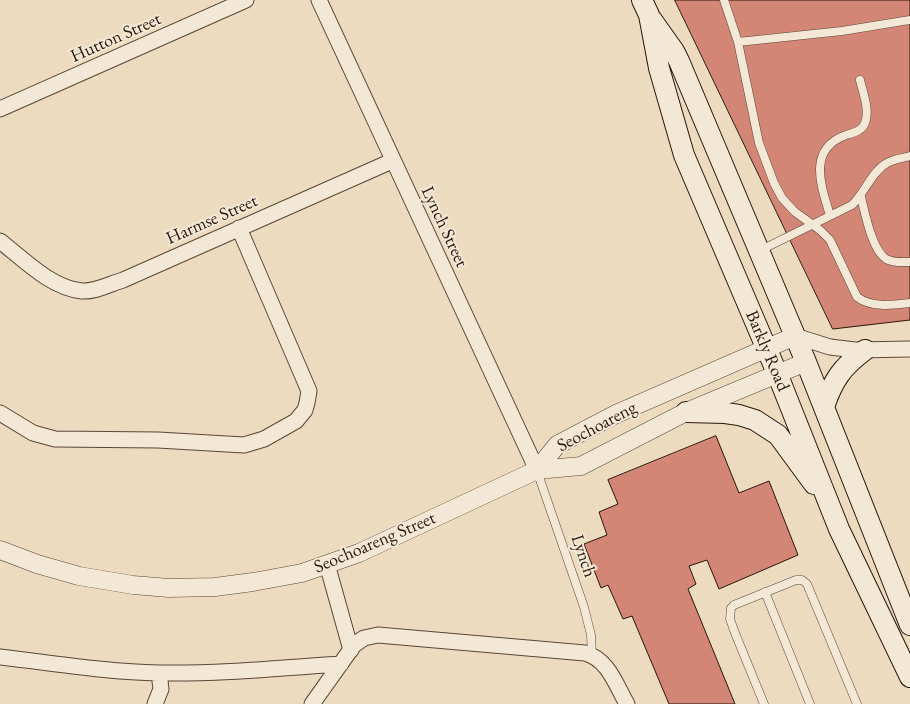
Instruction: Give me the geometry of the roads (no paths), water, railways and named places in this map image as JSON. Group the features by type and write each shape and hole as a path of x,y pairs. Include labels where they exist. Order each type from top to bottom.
{"main road":[{"name":"Barkly Road","path":"645,8 670,44 679,62 806,362 910,624"},
{"name":"Barkly Road","path":"645,8 659,68 684,155 777,373 839,529 910,677"},
{"path":"824,407 830,389 839,373 850,361 865,350"},
{"path":"686,412 739,415 755,420 778,435 830,506"},
{"path":"839,529 866,513"}],"street":[{"name":"Hutton Street","path":"0,109 246,0"},
{"name":"Lynch Street","path":"319,0 392,161 537,470"},
{"name":"Harmse Street","path":"0,241 45,276 67,288 83,291 97,289 123,280 392,161"},
{"path":"0,413 33,433 64,440 158,440 244,445 264,439 296,421 305,410 309,391 239,228"},
{"name":"Seochoareng","path":"537,470 557,445 616,414 766,347 795,336"},
{"path":"795,336 830,347 865,350 910,349"},
{"path":"806,362 830,347"},
{"name":"Seochoareng","path":"537,470 581,466 686,412 806,362"},
{"name":"Seochoareng Street","path":"0,550 37,564 79,576 133,585 170,588 215,587 253,582 302,573 359,553 537,470"},
{"path":"327,564 351,650"},
{"path":"312,704 354,644 364,638 378,635 544,648 592,655 607,668 627,704"},
{"path":"0,657 159,673 264,670 341,664"},
{"path":"155,704 161,689 159,673"}],"lane":[{"path":"724,0 738,42 756,130 766,165 782,198 795,212 830,240 857,297 862,301 873,304 910,304"},
{"path":"738,42 842,31 910,20"},
{"path":"830,216 820,178 822,153 837,138 861,129 865,123 866,113 860,80"},
{"path":"759,251 852,205 882,166 889,161 910,156"},
{"path":"860,197 875,244 880,253 886,260 910,262"},
{"name":"Lynch","path":"537,470 584,607 591,636 592,655"},
{"path":"764,704 735,633 730,612 734,605 796,580 802,580 807,584 857,704"},
{"path":"764,592 810,704"}]}
